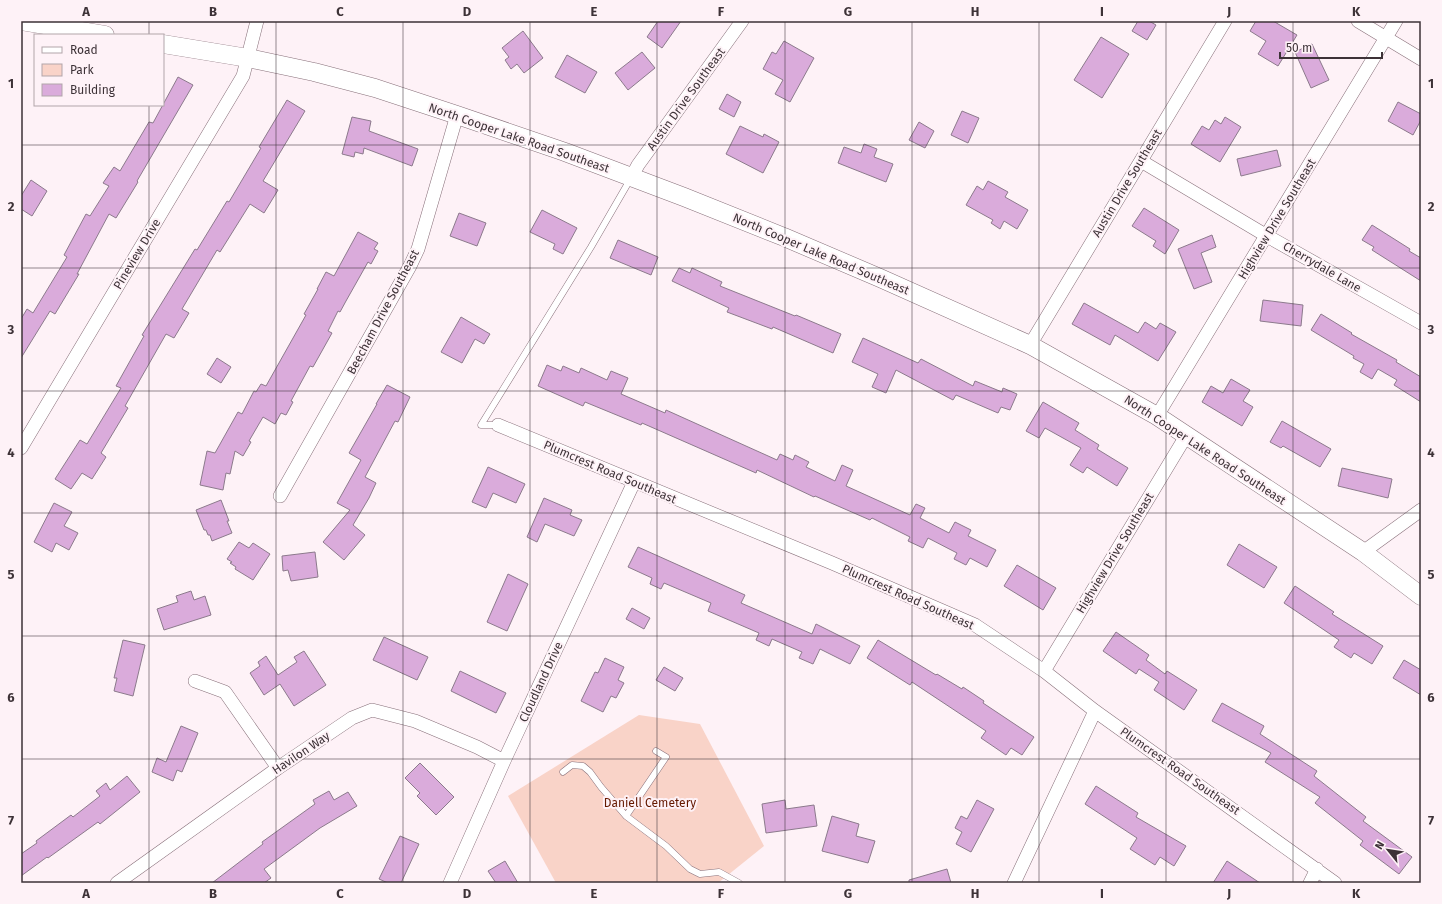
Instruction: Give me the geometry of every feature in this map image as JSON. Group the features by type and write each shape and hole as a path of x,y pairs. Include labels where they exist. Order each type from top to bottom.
{"street":[{"path":"21,21 99,34"},
{"name":"Pineview Drive","path":"21,448 243,76 256,21"},
{"name":"Austin Drive Southeast","path":"1030,346 1225,21"},
{"path":"1358,21 1421,59"},
{"name":"Highview Drive Southeast","path":"1157,416 1396,21"},
{"name":"Austin Drive Southeast","path":"632,178 638,165 739,22"},
{"name":"North Cooper Lake Road Southeast","path":"164,44 248,58 314,72 374,88 457,115 565,152 684,197 784,237 880,278 1030,346 1157,416 1363,552 1421,596"},
{"name":"Beecham Drive Southeast","path":"280,496 412,262 418,249 457,115"},
{"name":"Cherrydale Lane","path":"1141,161 1267,236 1421,323"},
{"name":"Plumcrest Road Southeast","path":"498,425 832,563 976,625 1044,671 1095,711 1335,883"},
{"name":"Highview Drive Southeast","path":"1044,671 1186,436"},
{"name":"Cloudland Drive","path":"450,883 504,761 634,482"},
{"path":"1363,552 1421,510"},
{"path":"195,682 225,692 278,768"},
{"name":"Havilon Way","path":"117,883 278,768 352,718 372,710 415,720 477,747 504,761"},
{"path":"1014,883 1095,711"},
{"path":"1310,883 1317,869"}],"lane":[{"path":"498,425 481,425 632,178"},
{"path":"626,816 666,757 656,751"},
{"path":"563,772 572,765 583,766 590,772 626,816 666,846 690,869 700,874 719,872 739,883"}],"green space":[{"name":"Daniell Cemetery","path":"639,715 700,724 764,846 718,883 556,883 508,796"}],"building":[{"path":"658,21 681,21 662,48 647,37"},
{"path":"1138,21 1149,21 1156,25 1147,40 1132,31"},
{"path":"1256,21 1273,21 1297,35 1278,66 1258,54 1266,41 1250,31"},
{"path":"523,31 543,58 524,73 517,64 511,69 505,60 509,57 502,48"},
{"path":"1101,37 1129,54 1102,98 1074,80"},
{"path":"784,41 814,58 790,102 775,94 783,80 763,69 772,52 776,54"},
{"path":"1312,44 1329,80 1311,88 1295,52"},
{"path":"642,52 655,68 628,90 615,73"},
{"path":"567,55 597,72 585,93 555,77"},
{"path":"178,77 193,85 116,218 109,214 77,274 79,274 55,314 50,311 21,358 21,319 27,309 33,313 67,257 64,255 86,214 90,216 109,186 103,183 114,167 120,171 149,122 153,123 162,106 164,106 164,103"},
{"path":"727,94 741,102 734,117 719,109"},
{"path":"287,100 305,111 263,181 278,190 264,213 250,204 220,252 217,250 182,309 189,313 174,338 166,334 125,406 128,408 101,453 106,457 92,479 82,473 71,489 55,479 80,440 87,444 121,388 116,386 144,336 142,335 195,249 197,250 227,201 229,202"},
{"path":"1398,102 1421,114 1421,120 1413,135 1388,121"},
{"path":"962,111 979,118 968,143 951,135"},
{"path":"352,117 371,121 369,131 418,149 412,166 364,148 363,154 355,152 354,157 342,154"},
{"path":"1225,117 1241,127 1220,162 1191,144 1202,126 1209,130 1215,120 1221,124"},
{"path":"919,122 934,131 925,148 909,140"},
{"path":"740,126 763,137 764,134 779,142 763,173 726,154"},
{"path":"864,144 877,149 874,157 893,164 886,182 838,163 844,147 861,153"},
{"path":"1277,150 1281,166 1241,176 1237,159"},
{"path":"31,180 47,191 32,216 21,209 21,196"},
{"path":"988,181 1008,192 1005,197 1028,210 1017,229 1004,221 1000,229 991,223 993,220 966,205 977,186 983,190"},
{"path":"1144,208 1179,230 1165,254 1153,246 1156,241 1132,226"},
{"path":"542,210 577,228 563,254 553,249 555,244 530,232"},
{"path":"459,213 486,223 477,246 450,236"},
{"path":"1372,225 1410,249 1409,251 1421,258 1421,281 1372,250 1374,247 1362,240"},
{"path":"358,232 378,243 374,249 378,251 371,264 368,262 340,312 338,311 328,331 332,333 313,367 310,366 291,401 293,402 286,415 281,413 275,424 263,417 249,441 251,442 243,456 235,451 230,474 226,473 223,490 200,485 207,451 215,453 238,412 242,414 254,391 256,392 261,384 266,386 306,315 304,314 326,272 334,276"},
{"path":"1212,235 1216,247 1201,253 1212,282 1194,289 1178,249"},
{"path":"618,240 658,257 651,275 610,258"},
{"path":"679,268 690,273 692,268 722,282 720,286 841,334 833,353 773,327 772,329 727,312 729,308 672,281"},
{"path":"1263,300 1303,305 1301,326 1260,321"},
{"path":"1084,303 1138,333 1145,322 1156,329 1160,323 1176,332 1158,361 1115,335 1110,345 1072,324"},
{"path":"1321,314 1352,333 1351,334 1397,360 1396,362 1421,377 1421,402 1394,385 1397,380 1378,369 1372,379 1360,372 1364,364 1353,358 1354,356 1311,330"},
{"path":"461,317 490,334 484,344 475,339 462,363 441,352"},
{"path":"863,338 918,363 921,359 973,386 975,381 1002,392 1003,388 1017,394 1010,410 1001,407 998,413 956,395 953,400 896,370 886,393 872,387 878,374 852,362"},
{"path":"217,358 231,367 221,383 207,374"},
{"path":"547,365 561,371 563,366 579,373 581,368 607,380 611,371 628,378 621,394 665,413 666,410 777,460 780,454 793,460 795,455 809,462 806,467 835,481 842,465 853,470 846,486 910,515 916,504 925,508 920,518 949,533 955,522 971,530 968,536 996,550 987,567 970,558 966,565 954,559 957,553 928,538 923,548 908,541 910,537 872,518 870,520 815,496 814,497 757,470 756,473 642,423 641,425 585,402 583,406 538,386"},
{"path":"1231,379 1250,390 1243,401 1253,407 1242,426 1202,402 1211,386 1223,393"},
{"path":"387,385 410,397 398,422 395,421 365,477 376,483 353,525 365,535 344,560 323,542 350,510 337,503 361,460 349,453"},
{"path":"1043,402 1079,423 1075,430 1099,445 1097,449 1128,468 1117,486 1087,467 1083,473 1070,465 1081,448 1045,428 1039,438 1026,431"},
{"path":"1282,421 1331,449 1320,467 1283,446 1281,448 1270,442"},
{"path":"488,467 525,484 516,503 493,493 486,508 472,502"},
{"path":"1342,468 1392,479 1388,498 1338,486"},
{"path":"544,498 572,510 570,515 582,520 574,536 545,524 537,542 527,537"},
{"path":"221,500 232,533 212,541 210,535 208,535 206,530 204,530 196,510"},
{"path":"54,503 72,512 64,526 78,533 69,550 56,543 52,552 34,542"},
{"path":"239,542 249,548 253,543 270,554 253,580 235,569 236,567 230,563 232,562 227,559"},
{"path":"1239,544 1277,567 1264,588 1227,565"},
{"path":"638,547 745,595 741,603 812,634 816,624 860,646 850,664 820,649 813,664 799,658 802,652 772,639 769,646 756,640 759,633 708,611 711,603 664,583 661,589 650,584 652,578 628,567"},
{"path":"315,552 318,577 291,581 288,570 283,571 282,556"},
{"path":"1017,565 1056,588 1043,610 1004,586"},
{"path":"508,574 528,584 507,631 487,622"},
{"path":"1295,586 1334,612 1332,614 1383,646 1372,664 1354,653 1351,658 1334,647 1339,640 1284,603"},
{"path":"191,591 194,600 205,596 211,615 164,630 157,609 178,602 176,596"},
{"path":"632,608 650,618 644,629 626,619"},
{"path":"1116,632 1149,655 1146,660 1165,674 1167,671 1197,690 1184,710 1154,690 1159,682 1139,669 1136,674 1103,651"},
{"path":"384,637 428,657 417,680 373,660"},
{"path":"123,640 145,645 133,696 114,691 117,678 114,678"},
{"path":"878,640 936,675 937,674 962,689 963,687 984,701 983,703 1034,737 1022,755 1011,748 1006,755 981,738 986,731 912,682 910,685 867,658"},
{"path":"304,651 326,685 294,706 280,684 264,695 250,673 260,666 258,662 266,656 278,675 297,662 294,657"},
{"path":"605,658 624,667 618,680 624,683 616,698 611,696 603,712 581,701 595,672 598,673"},
{"path":"1404,660 1421,670 1421,695 1393,678"},
{"path":"664,667 683,678 675,691 656,680"},
{"path":"460,671 506,693 496,713 451,691"},
{"path":"1222,703 1264,726 1260,734 1317,771 1314,776 1366,817 1363,821 1412,857 1399,874 1360,845 1363,841 1315,803 1320,797 1265,762 1271,753 1212,721"},
{"path":"181,726 198,733 182,772 177,770 173,781 152,772 157,758 166,762"},
{"path":"420,763 454,797 436,815 417,796 420,793 405,778"},
{"path":"127,776 140,792 100,824 98,822 21,876 21,854 71,815 73,817 100,796 96,791 106,783 110,790"},
{"path":"1096,786 1138,813 1136,817 1186,846 1174,866 1160,857 1155,865 1130,849 1137,838 1085,804"},
{"path":"329,791 334,800 348,792 357,806 320,828 264,869 271,878 264,883 212,883 263,844 262,842 315,804 313,800"},
{"path":"785,800 786,809 814,805 817,826 766,833 762,804"},
{"path":"977,800 994,809 971,852 956,844 962,832 955,828 961,816 967,819"},
{"path":"832,816 859,824 856,836 875,841 868,863 822,851"},
{"path":"400,836 419,844 401,883 388,883 379,879"},
{"path":"505,861 518,883 496,883 488,871"},
{"path":"1227,861 1260,883 1213,883"},
{"path":"947,869 951,883 909,883 909,880"}]}
